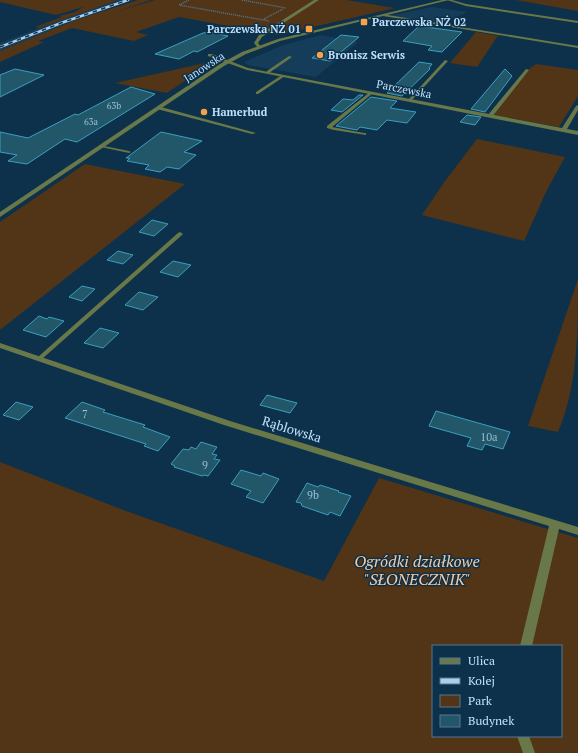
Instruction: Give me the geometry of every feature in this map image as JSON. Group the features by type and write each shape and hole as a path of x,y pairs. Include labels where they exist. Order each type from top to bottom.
{"street":[{"path":"259,47 256,43 260,36 317,0"},
{"name":"Janowska","path":"0,215 227,62 259,47 290,37 448,0"},
{"name":"Parczewska","path":"210,55 227,62 283,76 578,133"},
{"path":"564,130 578,106"},
{"name":"Rąblowska","path":"0,345 227,423 578,530"},
{"path":"526,645 555,523"},
{"path":"523,737 529,753"}],"lane":[{"path":"448,0 466,5 578,22"},
{"path":"383,15 578,47"},
{"path":"268,72 290,57"},
{"path":"410,100 446,61"},
{"path":"490,116 527,70"},
{"path":"257,93 283,76"},
{"path":"364,134 330,127 371,93"},
{"path":"159,108 254,133"},
{"path":"101,146 129,152"},
{"path":"40,358 180,234"}],"path":[{"path":"189,0 179,5 279,23"},
{"path":"242,0 286,8"}],"shaded area":[{"path":"118,0 134,0 76,20 0,51 0,43"},
{"path":"432,7 468,12 440,24 389,16"},
{"path":"321,35 358,42 316,77 248,65 244,62 283,45"}],"green space":[{"path":"0,0 118,0 39,28 35,27 62,17 59,16 75,12 83,7 56,15 0,2"},
{"path":"138,0 151,0 118,11 155,0 346,0 395,8 278,35 179,17 136,32 148,35 134,41 72,28 38,41 44,42 0,62 0,51 76,20"},
{"path":"516,0 578,0 578,11"},
{"path":"476,32 500,36 497,37 477,67 450,63"},
{"path":"214,61 167,93 115,83"},
{"path":"536,64 578,70 578,96 559,127 494,115 528,70"},
{"path":"477,139 565,157 546,192 524,241 422,215 445,181"},
{"path":"85,164 185,184 0,330 0,222"},
{"path":"578,279 576,357 570,396 565,414 558,432 528,426"},
{"name":"Ogródki działkowe \"SŁONECZNIK\"","path":"0,462 126,511 324,581 379,478 578,538 578,753 0,753"}],"building":[{"path":"419,26 462,32 442,52 428,50 432,46 403,41"},
{"path":"210,32 228,36 197,52 194,51 179,59 155,54 203,33"},
{"path":"341,35 359,37 330,61 312,58"},
{"path":"419,62 432,64 429,68 430,69 402,96 387,93"},
{"path":"15,69 44,75 0,97 0,75"},
{"path":"505,69 512,76 485,112 471,109"},
{"path":"131,87 155,94 77,142 65,139 27,164 8,161 17,155 0,152 0,132 28,138 75,114 78,115"},
{"path":"359,95 363,95 342,112 331,110 343,99 353,100"},
{"path":"371,97 397,101 390,108 416,112 407,123 387,120 377,130 360,127 357,130 336,126"},
{"path":"467,115 481,117 475,125 460,122"},
{"path":"161,132 202,141 184,152 196,155 179,169 167,167 160,172 145,169 149,165 127,161 130,158 126,158"},
{"path":"152,220 168,224 154,236 139,232"},
{"path":"118,251 133,255 123,264 107,260"},
{"path":"173,261 191,265 178,277 160,272"},
{"path":"82,286 95,289 82,301 69,297"},
{"path":"139,292 158,297 143,310 125,305"},
{"path":"39,316 47,319 49,317 64,321 46,337 23,330"},
{"path":"100,328 119,333 103,348 84,343"},
{"path":"267,395 297,403 290,413 260,405"},
{"path":"16,402 33,407 19,420 3,415"},
{"path":"82,402 105,410 103,412 145,425 143,427 170,437 158,451 144,446 146,444 65,418"},
{"path":"436,411 510,432 503,449 485,444 482,450 467,446 471,438 429,426"},
{"path":"201,442 217,447 212,454 217,455 214,459 220,460 208,476 202,476 174,467 175,466 171,464 183,449 189,450 191,447 196,449"},
{"path":"241,470 261,476 263,473 279,479 263,503 246,497 251,491 231,484"},
{"path":"307,483 318,487 320,485 351,496 340,516 330,512 328,515 302,506 301,503 296,502"}],"railway":[{"path":"0,47 61,23 128,0"}],"place":[{"name":"Parczewska NŻ 02","path":"364,22"},
{"name":"Parczewska NŻ 01","path":"309,29"},
{"name":"Bronisz Serwis","path":"320,55"},
{"name":"Hamerbud","path":"204,112"}]}
